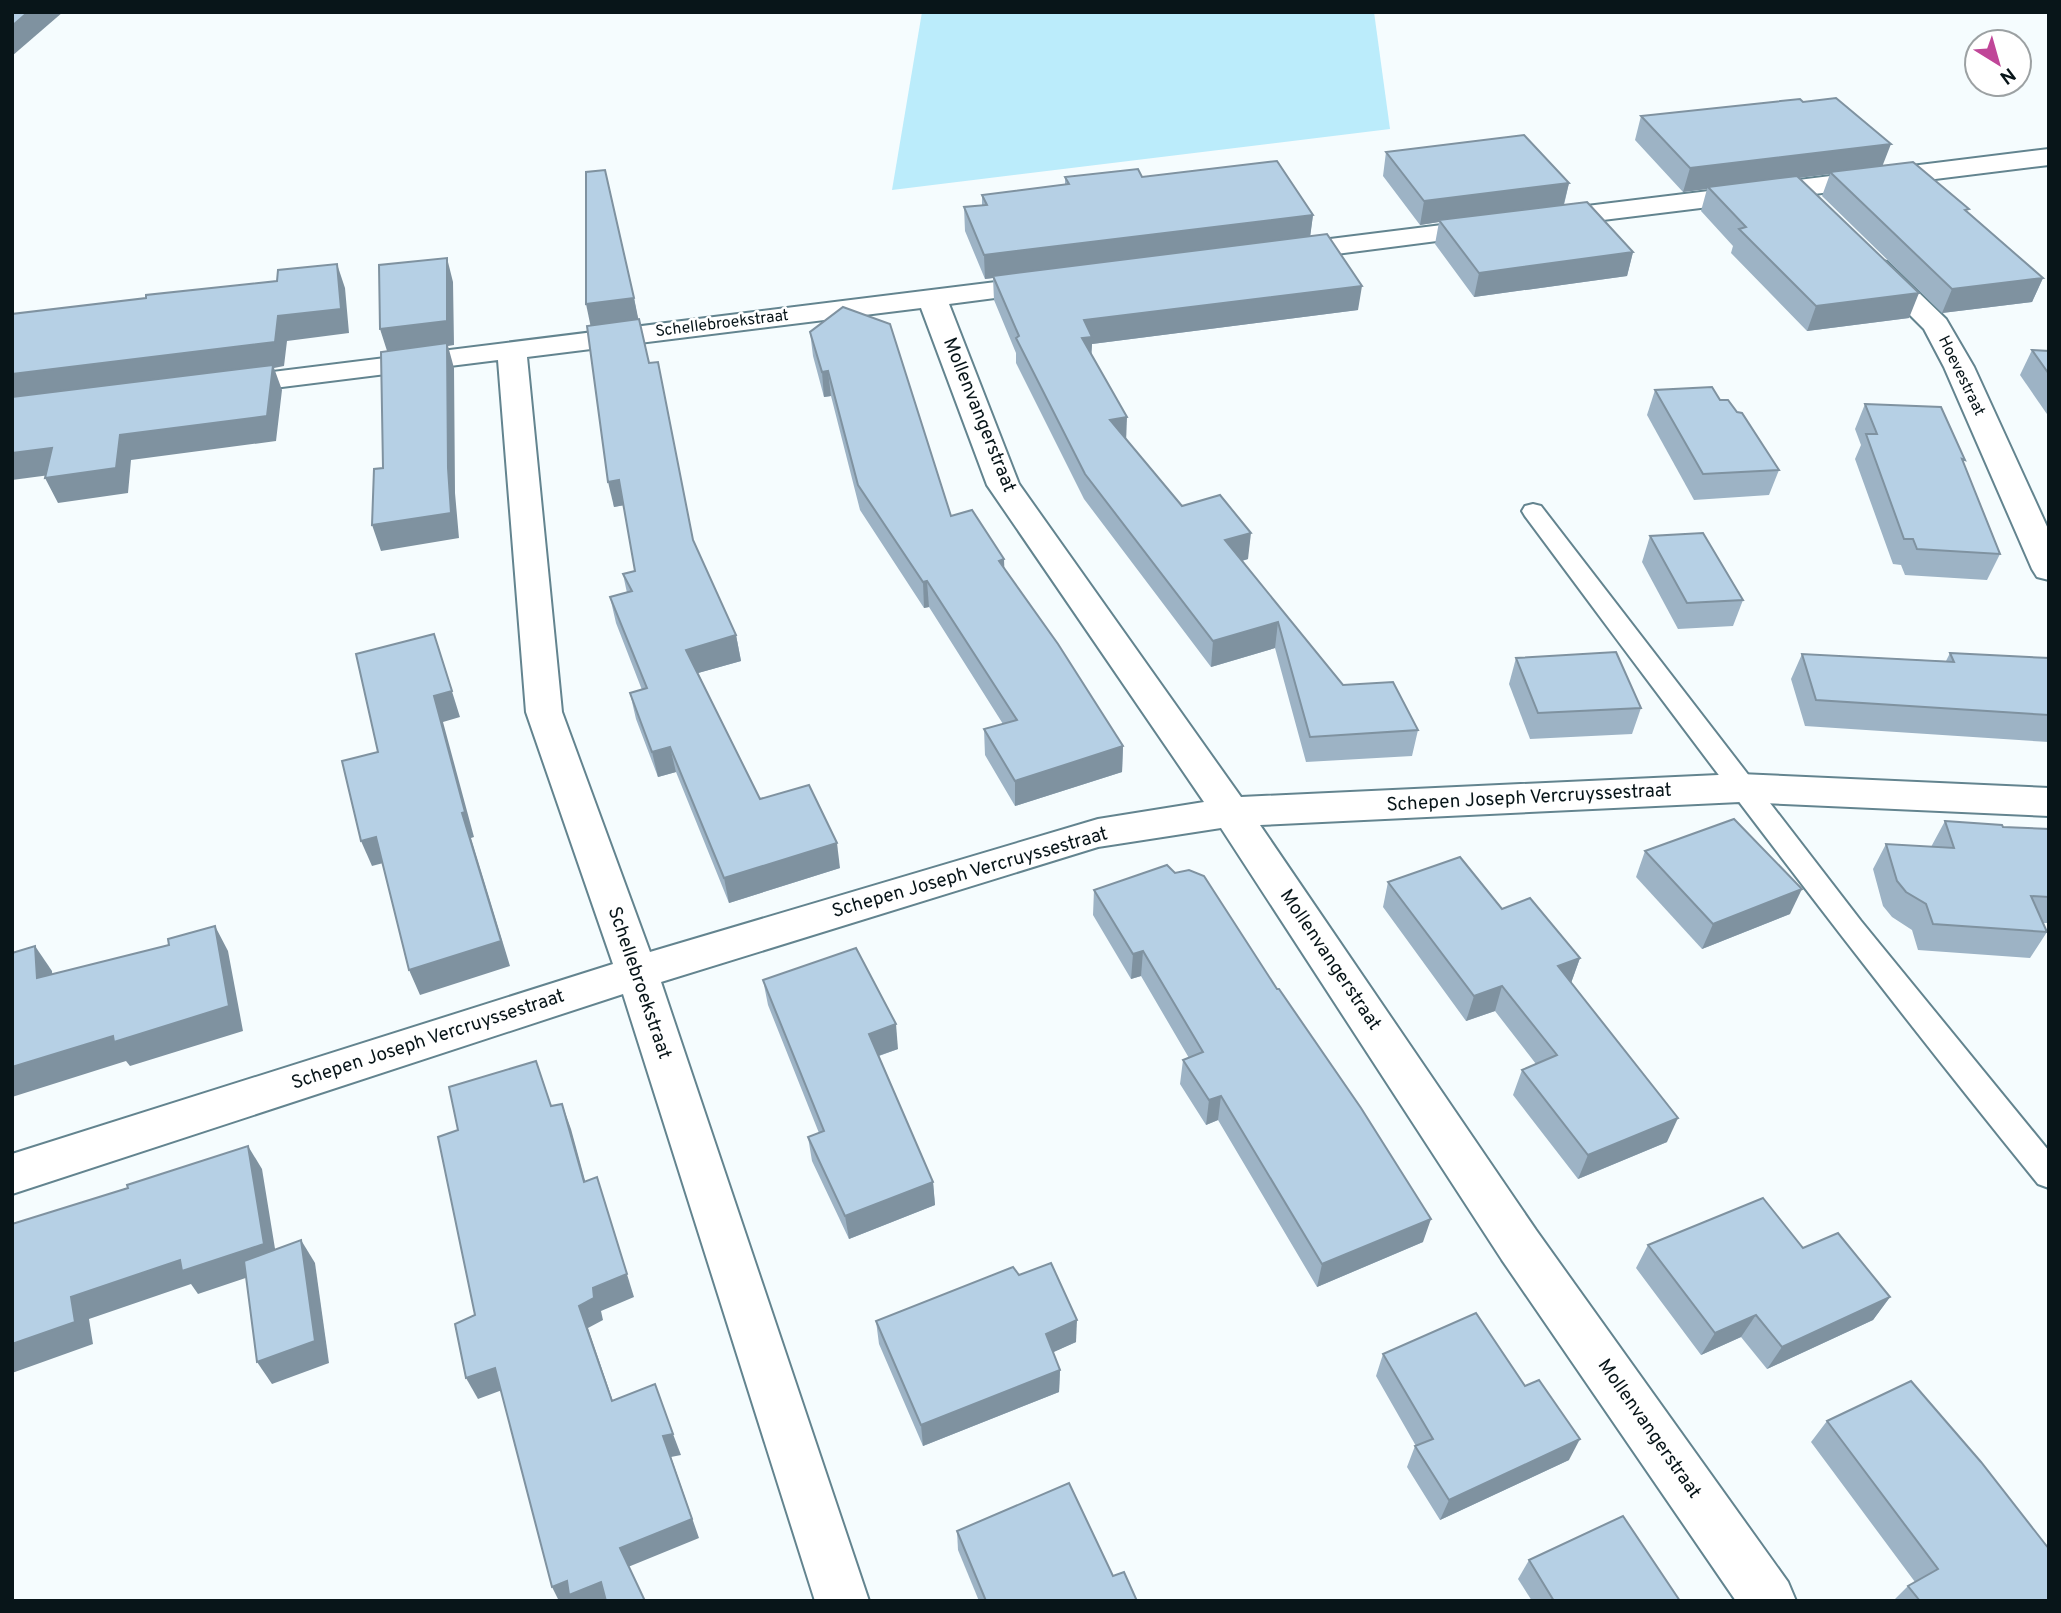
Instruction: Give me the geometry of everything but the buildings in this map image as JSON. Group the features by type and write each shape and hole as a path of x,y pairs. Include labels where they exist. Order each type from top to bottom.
{"street":[{"path":"1257,257 2049,157"},
{"path":"1795,188 1823,215"},
{"name":"Hoevestraat","path":"1861,252 1936,325 1959,367 2049,569"},
{"name":"Schellebroekstraat","path":"193,389 1068,281"},
{"name":"Mollenvangerstraat","path":"932,298 1003,485 1231,812 1519,1245 1769,1601"},
{"name":"Schellebroekstraat","path":"512,350 544,712 637,973 842,1601"},
{"name":"Schepen Joseph Vercruyssestraat","path":"12,1174 637,973 1098,833 1231,812 1740,788 2049,802"}],"lane":[{"path":"1532,511 1740,788 1960,1068 2049,1174"}],"shaded area":[{"path":"922,12 1374,12 1390,129 892,190"}]}
